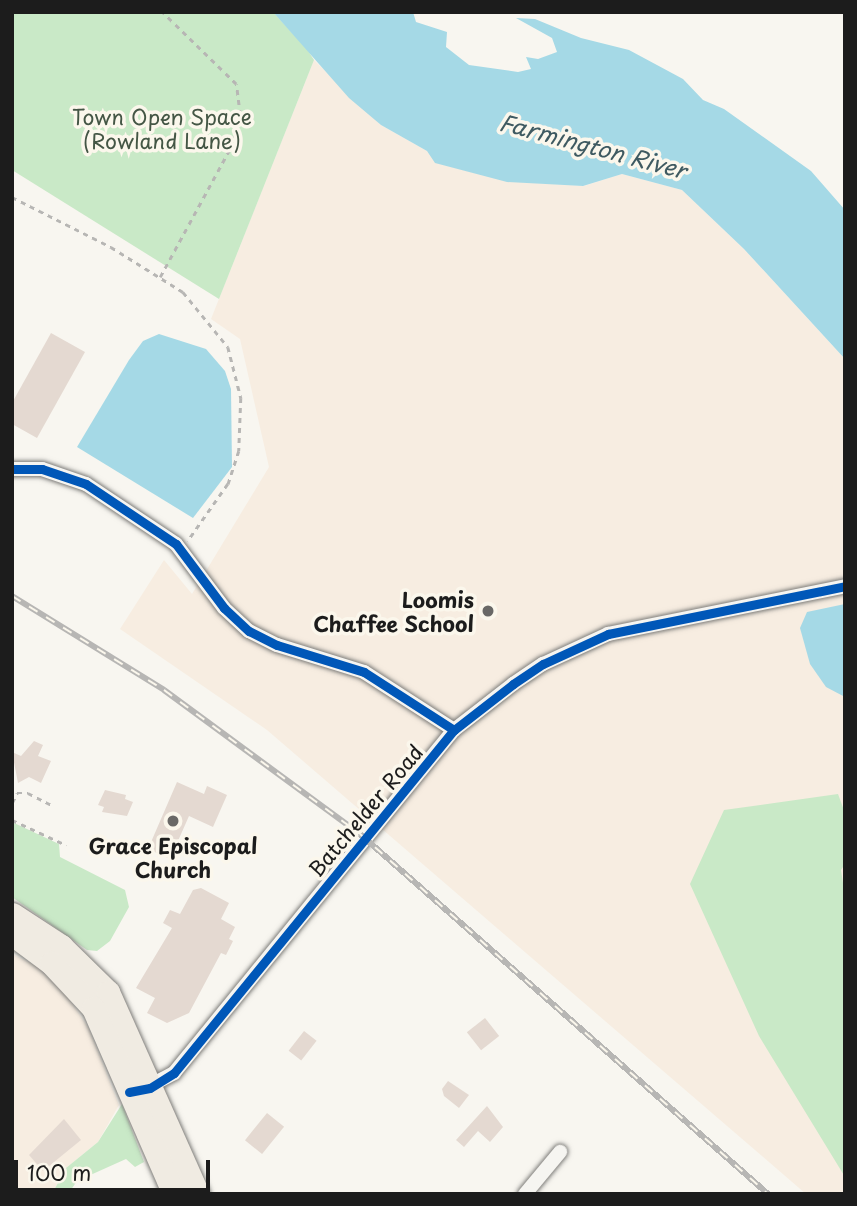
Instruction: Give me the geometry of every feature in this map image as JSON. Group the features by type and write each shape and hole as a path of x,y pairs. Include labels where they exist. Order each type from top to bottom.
{"main road":[{"path":"12,914 81,978 93,1008 198,1194"},
{"path":"12,934 37,939"},
{"path":"140,1090 174,1194"}],"street":[{"path":"12,469 42,469 72,477 182,549 224,608 249,631 277,645 364,673 454,730"},
{"name":"Batchelder Road","path":"140,1090 174,1073 454,730 543,664 608,634 845,586"},
{"path":"525,1194 560,1152"}],"path":[{"path":"160,277 236,136 239,93 229,76 162,12"},
{"path":"12,197 160,277 193,299 206,323 225,341 237,369 242,406 234,469 203,524 182,549"},
{"path":"12,803 17,793 28,793 52,805"},
{"path":"12,820 66,845"}],"shaded area":[{"name":"Loomis Chaffee School","path":"314,60 381,125 427,151 440,164 506,181 584,186 622,174 682,190 744,249 845,359 845,1194 806,1194 267,730 120,629 164,560 192,594 269,467 240,339 211,319"},
{"path":"12,954 37,966 68,997 89,1029 119,1105 98,1142 66,1168 52,1194 12,1194"}],"green space":[{"name":"Town Open Space (Rowland Lane)","path":"12,12 273,12 307,49 314,60 219,299 12,170"},
{"path":"838,794 845,813 845,864 841,870 845,896 845,1177 759,1036 690,884 724,810"},
{"path":"12,822 59,844 60,857 125,890 129,907 110,941 97,951 87,950 12,897"},
{"path":"122,1104 144,1162 135,1167 126,1159 77,1181 68,1194 52,1194 66,1168 98,1142"}],"water":[{"name":"Farmington River","path":"273,12 413,12 416,22 447,32 446,47 469,65 518,72 531,69 526,57 538,59 557,52 552,38 516,18 535,19 581,38 629,50 683,79 703,100 724,109 811,171 845,210 845,359 744,249 682,190 622,174 583,186 507,182 435,163 427,151 381,125 349,98"},
{"path":"159,334 206,349 225,371 231,389 232,467 193,518 77,447 129,360 143,341"},
{"path":"845,604 845,697 826,687 810,664 800,628 807,612"}],"building":[{"path":"51,333 85,352 37,438 12,424 12,403"},
{"path":"34,741 43,745 38,756 51,761 41,783 29,777 18,783 12,752 21,756"},
{"name":"Grace Episcopal Church","path":"177,782 204,794 207,786 227,795 213,827 189,816 170,859 148,849"},
{"path":"105,790 126,795 125,799 133,802 127,816 102,812 104,807 98,805"},
{"path":"201,888 229,903 221,919 235,927 229,939 233,941 226,955 221,953 189,1013 167,1023 147,1013 155,998 136,988 172,928 163,923 170,910 180,914 193,890"},
{"path":"485,1018 499,1036 481,1050 467,1032"},
{"path":"304,1031 317,1041 301,1061 289,1051"},
{"path":"448,1081 469,1095 459,1108 444,1096 442,1089"},
{"path":"487,1106 503,1127 490,1142 478,1131 464,1147 456,1140"},
{"path":"267,1113 284,1127 262,1154 245,1140"},
{"path":"64,1119 81,1140 43,1171 29,1155"}],"railway":[{"path":"12,596 164,690 360,834 768,1194"}],"cycle path":[{"path":"12,469 42,469 86,484 176,544 224,608 249,631 277,645 364,672 454,730"},
{"path":"129,1092 150,1088 174,1073 454,730 513,684 543,664 608,634 845,586"}],"place":[{"name":"Loomis Chaffee School","path":"488,611"},
{"name":"Grace Episcopal Church","path":"173,821"}]}
